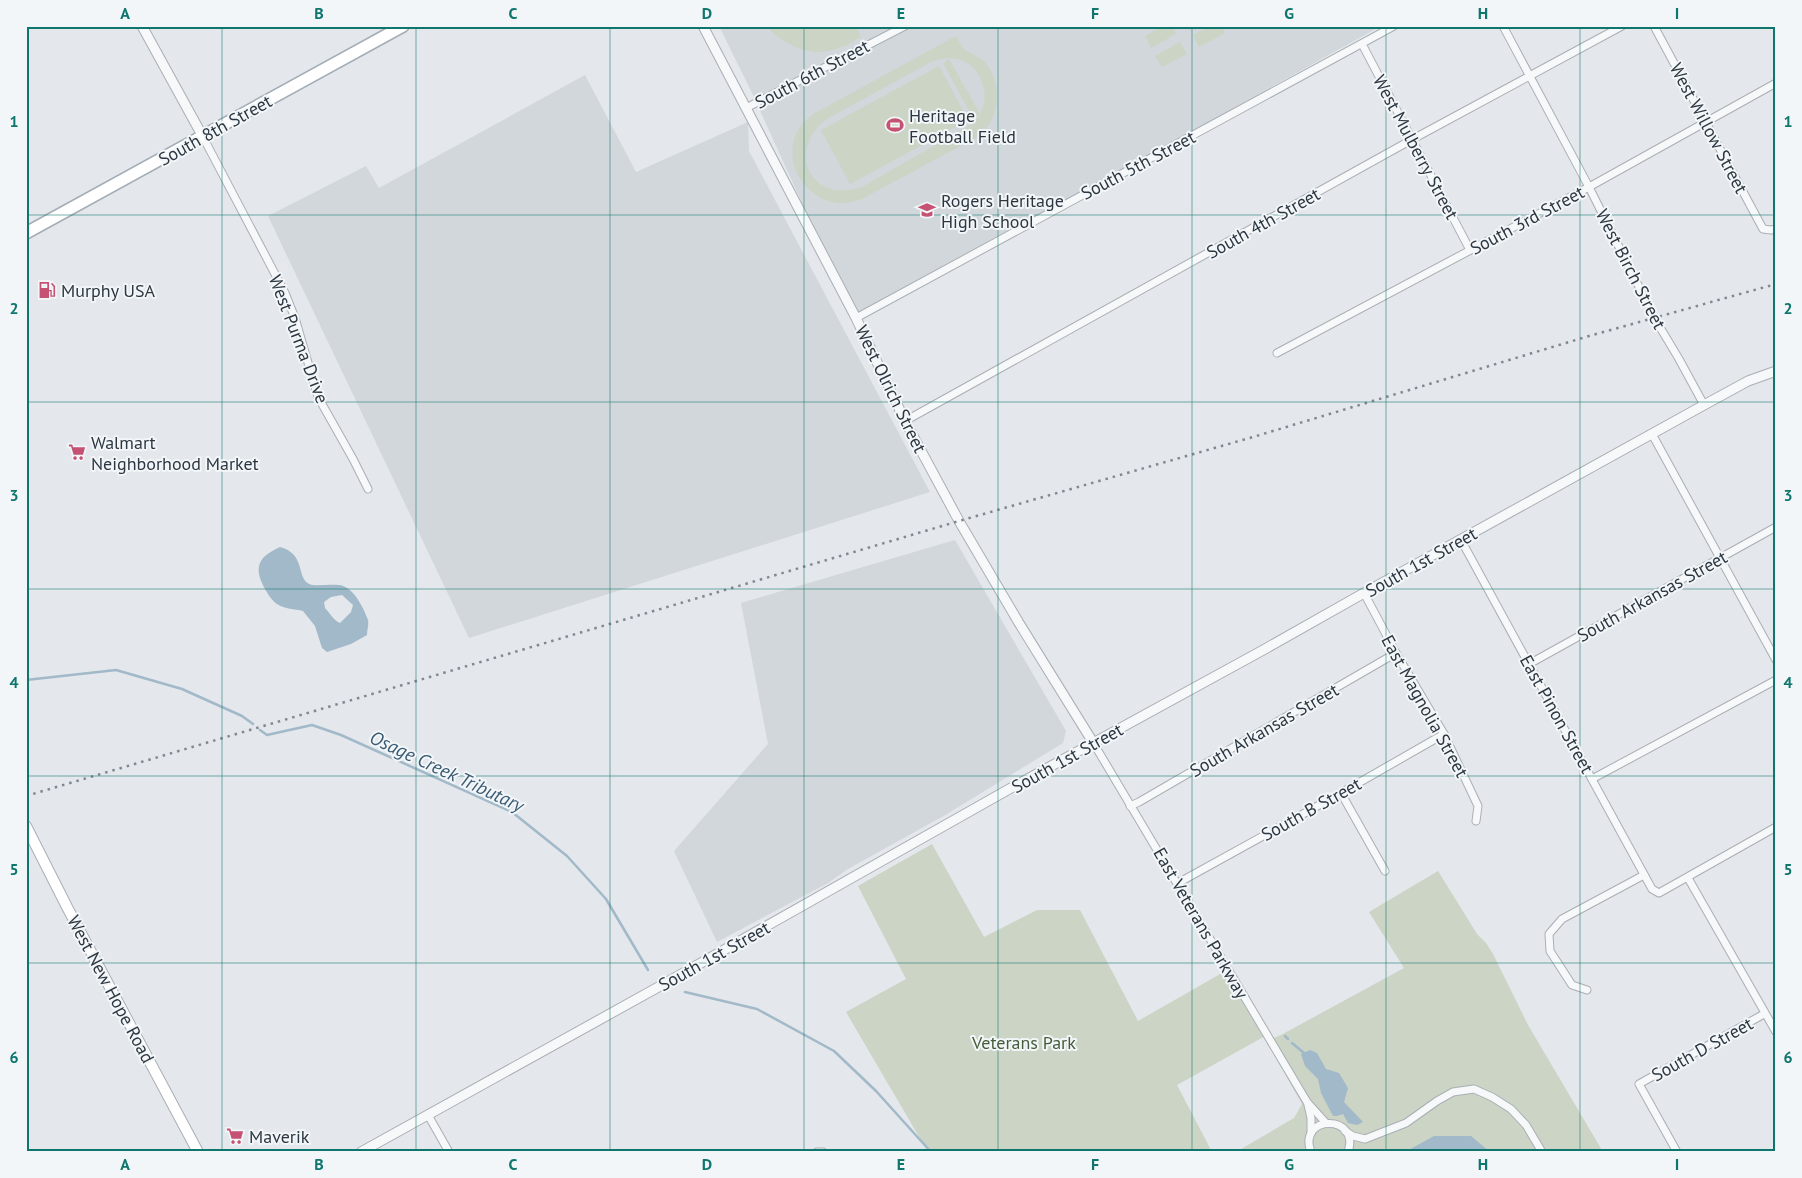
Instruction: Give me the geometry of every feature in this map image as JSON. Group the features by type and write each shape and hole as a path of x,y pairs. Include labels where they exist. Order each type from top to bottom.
{"main road":[{"name":"South 8th Street","path":"26,233 404,26"},
{"name":"West New Hope Road","path":"26,826 198,1152"}],"street":[{"path":"142,26 203,136"},
{"name":"West Olrich Street","path":"703,26 856,318 905,421 959,521 1094,744"},
{"name":"South 6th Street","path":"746,108 756,105 904,26"},
{"name":"South 5th Street","path":"856,318 1394,26"},
{"name":"West Birch Street","path":"1503,26 1589,187 1655,319 1704,404"},
{"name":"South 4th Street","path":"905,421 1413,139 1622,26"},
{"name":"West Willow Street","path":"1654,26 1763,229 1776,229"},
{"name":"West Mulberry Street","path":"1362,44 1470,250"},
{"name":"South 3rd Street","path":"1277,353 1589,187 1776,83"},
{"name":"West Purma Drive","path":"203,136 285,293 295,318 318,397 368,488"},
{"name":"South 1st Street","path":"361,1152 1704,404 1748,381 1776,371"},
{"path":"1652,434 1776,660"},
{"name":"South Arkansas Street","path":"1528,664 1776,527"},
{"name":"East Pinon Street","path":"1461,540 1652,889 1659,893 1688,878"},
{"name":"East Magnolia Street","path":"1364,593 1396,653 1444,734 1478,806 1476,821"},
{"name":"South Arkansas Street","path":"1130,806 1396,653"},
{"path":"1592,779 1776,680"},
{"name":"South B Street","path":"1178,883 1444,734"},
{"name":"East Veterans Parkway","path":"1094,744 1308,1102 1326,1123 1340,1125 1345,1131 1362,1140"},
{"path":"1341,793 1385,871"},
{"path":"1776,827 1688,878 1776,1032"},
{"path":"1586,990 1572,986 1550,951 1549,934 1562,919 1644,875"},
{"name":"South D Street","path":"1677,1152 1640,1084 1764,1014"},
{"path":"1348,1150 1362,1140 1406,1123 1436,1101 1453,1092 1474,1089 1492,1097 1511,1109 1526,1125 1542,1152"},
{"name":"East Veterans Parkway","path":"1308,1102 1312,1133 1309,1141 1311,1152"},
{"path":"428,1115 449,1152"},
{"path":"1312,1133 1315,1128 1326,1123"},
{"path":"1345,1131 1350,1142 1348,1150"},
{"path":"817,1152 822,1152"}],"shaded area":[{"name":"Rogers Heritage High School","path":"719,26 1381,26 856,318"},
{"path":"585,75 636,172 748,122 749,151 930,492 469,638 268,216 366,166 379,188"},
{"path":"955,540 1066,731 1063,743 947,814 848,869 828,883 717,942 674,851 768,744 741,603"}],"green space":[{"path":"766,26 856,26 861,37 839,48 817,52 807,51 789,44"},
{"path":"1163,26 1172,26 1176,34 1151,48 1145,36"},
{"path":"1209,26 1221,26 1225,33 1199,47 1193,35"},
{"path":"956,36 964,49 986,64 991,71 996,86 995,111 987,127 977,137 862,199 848,203 826,200 814,194 804,185 797,174 792,148 796,135 804,122 815,113","holes":["951,58 961,60 974,69 979,76 985,99 980,114 949,59 943,63 973,118 980,115 972,124 862,187 845,190 830,188 818,182 810,173 806,161 807,147 813,133 825,120 931,62"]},
{"path":"1180,42 1187,54 1162,67 1155,56"},
{"name":"Heritage Football Field","path":"939,66 968,120 850,184 821,130"},
{"name":"Veterans Park","path":"932,844 984,937 1037,910 1080,910 1138,1021 1229,969 1267,1035 1177,1085 1212,1152 928,1152 846,1012 906,979 858,886"},
{"path":"1438,871 1477,934 1493,954 1528,1025 1603,1152 1236,1152 1294,1118 1302,1104 1266,1041 1281,1035 1404,968 1369,912"}],"water":[{"path":"280,547 294,555 305,581 309,584 339,585 351,591 361,605 368,620 367,635 351,644 327,652 322,648 315,626 303,611 280,606 265,589 259,575 260,564 262,559","holes":["342,595 353,605 351,612 340,623 325,608 324,602 331,597"]},
{"path":"1310,1050 1317,1053 1326,1069 1339,1073 1348,1088 1344,1102 1363,1122 1357,1125 1348,1123 1343,1114 1333,1116 1321,1093 1318,1079 1305,1066 1301,1054"},
{"path":"1434,1136 1471,1136 1490,1152 1405,1152"}],"waterway":[{"name":"Osage Creek Tributary","path":"26,680 116,670 182,689 242,716 253,724"},
{"name":"Osage Creek Tributary","path":"260,730 267,735 312,725 341,735 512,812 567,856 606,899 648,970"},
{"name":"Osage Creek Tributary","path":"685,992 757,1009 834,1051 876,1091 931,1152"},
{"path":"1285,1036 1288,1039"},
{"path":"1292,1043 1304,1053"}],"railway":[{"path":"26,796 959,521 1253,437 1589,336 1776,284"}],"place":[{"name":"Heritage Football Field","path":"895,125"},
{"name":"Rogers Heritage High School","path":"927,210"},
{"name":"Murphy USA","path":"47,290"},
{"name":"Walmart Neighborhood Market","path":"77,452"},
{"name":"Maverik","path":"235,1136"}]}
